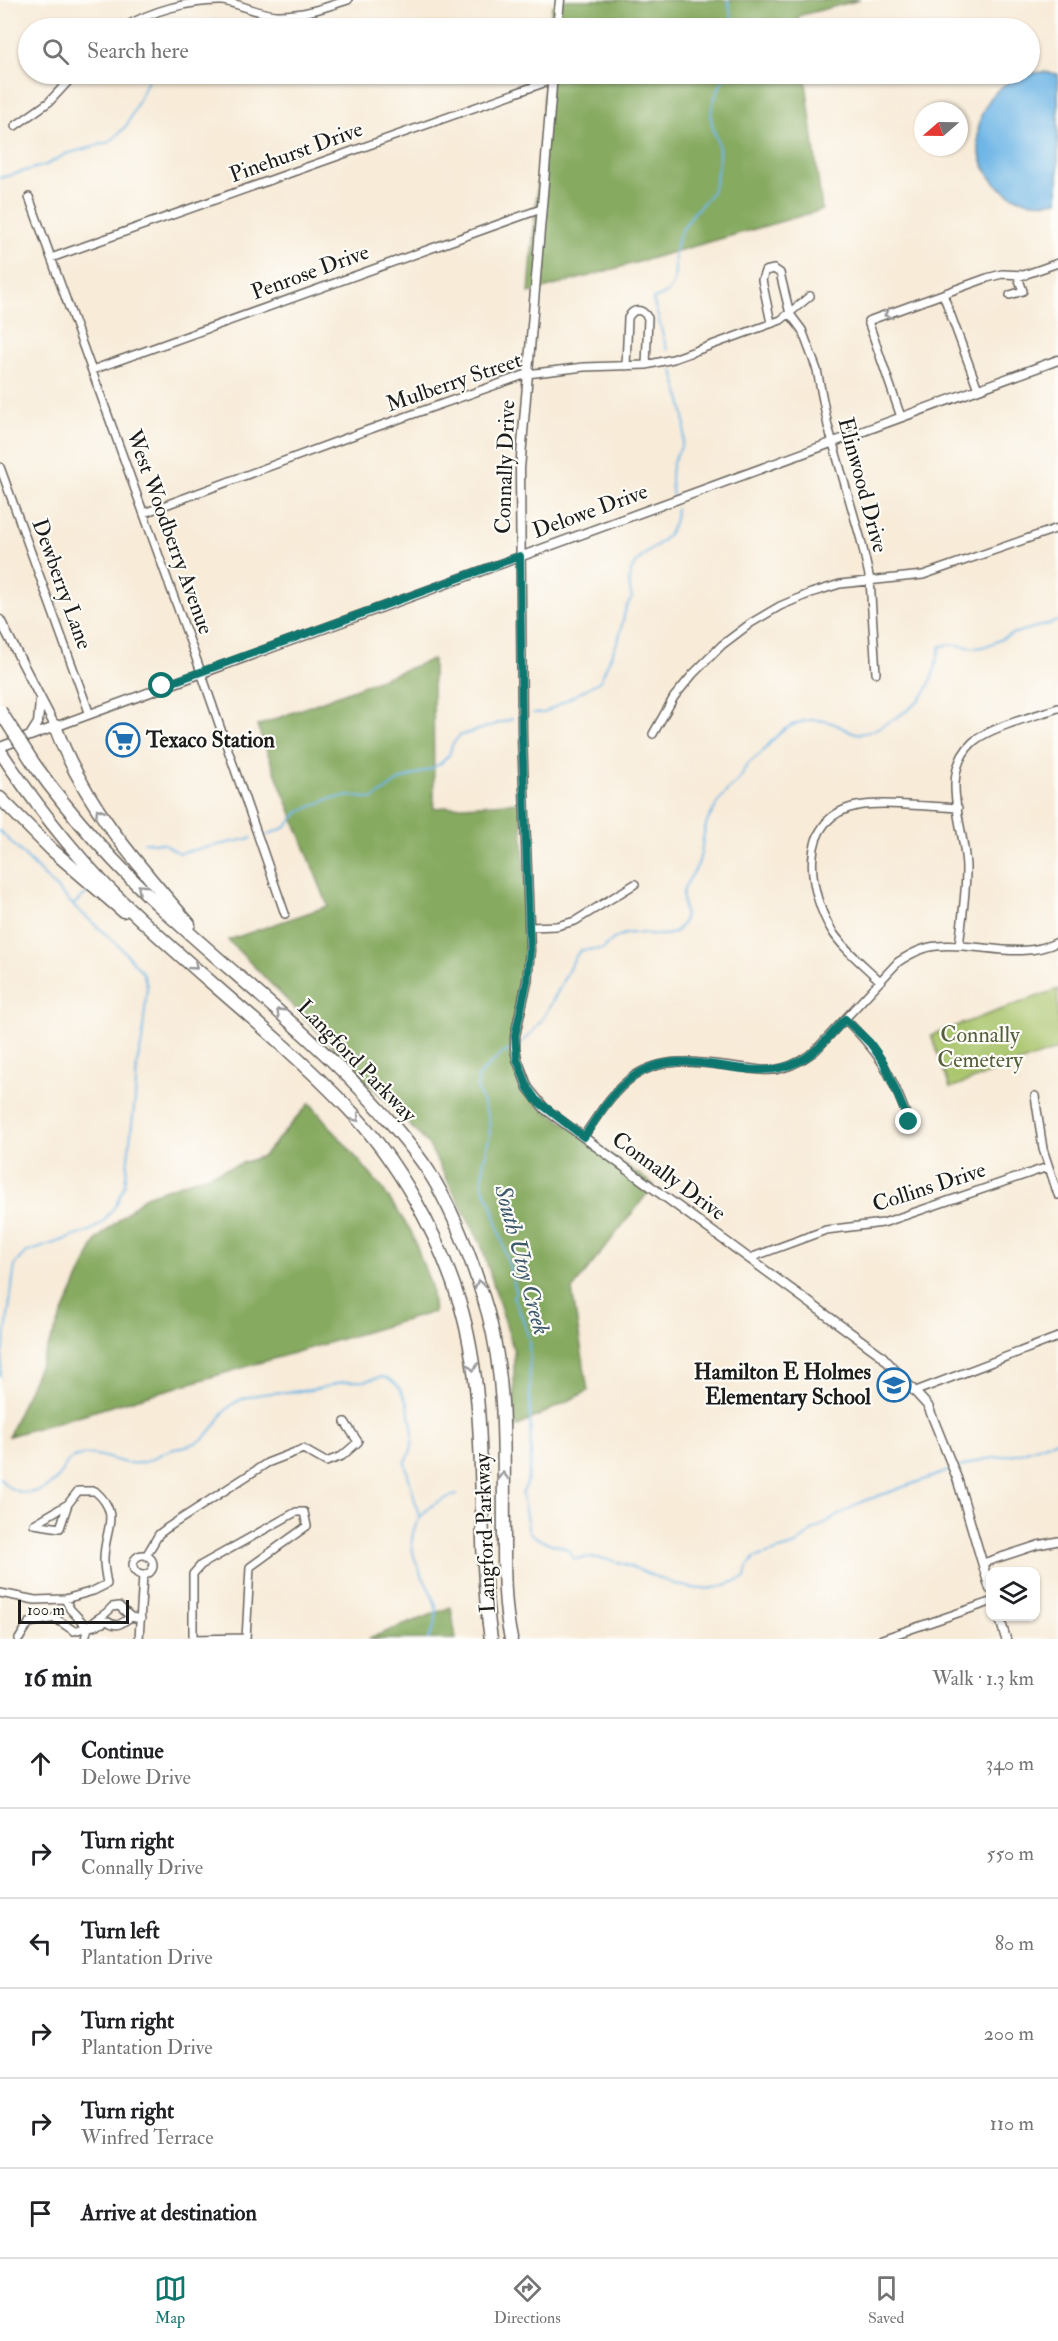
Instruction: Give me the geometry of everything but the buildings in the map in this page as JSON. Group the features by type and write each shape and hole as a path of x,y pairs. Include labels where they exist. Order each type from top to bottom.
{"highway":[{"name":"Langford Parkway","path":"0,711 34,764 93,840 167,913 311,1041 360,1088 396,1129 438,1188 471,1262 495,1346 502,1407 503,1579 511,1639"},
{"path":"55,726 65,753 106,823 143,871 216,955"},
{"name":"Langford Parkway","path":"0,751 74,850 100,879 176,950 283,1044 348,1108 388,1157 418,1206 443,1255 460,1306 472,1355 483,1479 485,1603 491,1639"},
{"path":"0,798 51,849 96,889 176,950"}],"street":[{"path":"143,18 185,3 203,0 239,5 274,15 292,15 348,0"},
{"path":"558,18 560,0"},
{"path":"15,126 49,102 66,84"},
{"name":"Pinehurst Drive","path":"51,258 534,84"},
{"name":"Connally Drive","path":"552,84 520,469 522,736 530,927 527,981 515,1036 517,1059 528,1088 536,1100 882,1355 916,1391 928,1406 941,1436 986,1574"},
{"name":"West Woodberry Avenue","path":"29,197 201,672 285,914"},
{"name":"Penrose Drive","path":"92,370 541,209"},
{"path":"1010,295 1023,291 1018,277 1058,263"},
{"name":"Elinwood Drive","path":"771,323 762,280 762,276 769,269 780,273 790,314 802,330 818,370 832,443 861,540 870,580 876,673"},
{"path":"901,417 868,321 1002,274 1025,274"},
{"path":"943,294 978,389"},
{"name":"Mulberry Street","path":"144,513 365,430 527,374 584,367 646,365 673,359 771,323 790,314 810,296"},
{"path":"626,366 628,318 631,312 638,309 648,318 646,365"},
{"name":"Delowe Drive","path":"0,747 89,712 1058,360"},
{"name":"Dewberry Lane","path":"0,467 89,712"},
{"path":"653,734 674,697 693,674 722,645 751,623 780,606 840,584 904,579 923,575 1058,528"},
{"path":"0,620 55,726"},
{"path":"30,735 38,723 40,698"},
{"path":"959,946 966,868 954,788 955,773 962,756 980,737 1058,708"},
{"path":"880,981 844,946 825,918 812,867 812,852 816,838 832,817 856,806 958,808"},
{"path":"530,927 557,926 574,921 635,884"},
{"path":"584,1137 619,1089 647,1068 665,1062 683,1060 761,1070 783,1068 799,1062 815,1051 898,962 915,951 936,945 1020,952 1036,950 1058,942"},
{"path":"845,1019 870,1043 884,1063 909,1122"},
{"path":"1035,1096 1043,1149 1058,1195"},
{"name":"Collins Drive","path":"750,1258 826,1230 883,1223 1048,1167"},
{"path":"916,1391 1058,1337"},
{"path":"146,1556 159,1534 166,1528 267,1463 303,1449 326,1462 342,1456 358,1442 345,1422"},
{"path":"0,1593 35,1600 65,1599 93,1592 107,1584 104,1561 111,1516 106,1501 95,1491 78,1491 68,1504 60,1528 34,1524 68,1504"},
{"path":"296,1512 304,1512 307,1526 250,1567 246,1639 193,1639 193,1574 201,1565 296,1512"},
{"path":"983,1563 1058,1541"},
{"path":"146,1556 152,1560 153,1569 143,1575 135,1571 134,1564 137,1557 146,1556"},
{"path":"140,1639 143,1575"},
{"path":"65,1599 70,1610 87,1627"},
{"path":"882,1639 986,1603"},
{"path":"106,1617 112,1607 119,1606 128,1617"},
{"path":"85,1639 87,1627 91,1621 106,1617 141,1619"},
{"path":"19,1639 29,1623 55,1618 75,1631 87,1627"},
{"path":"1000,1621 1006,1639"}],"green space":[{"path":"566,0 860,0 798,16 798,18 551,18 552,6"},
{"path":"545,84 806,84 822,210 529,293"},
{"path":"433,659 434,808 521,802 528,933 522,1000 512,1057 534,1102 654,1185 572,1290 588,1391 514,1428 514,1351 481,1244 428,1144 228,940 328,906 257,726"},
{"name":"Connally Cemetery","path":"1058,989 1058,1049 950,1088 931,1035"},
{"path":"310,1103 382,1188 411,1231 431,1286 434,1312 9,1436 96,1240 146,1196 263,1156"},
{"path":"451,1607 456,1639 367,1639"}],"water":[{"path":"1040,73 1058,74 1058,201 1026,201 1002,189 986,170 978,146 980,121 991,98 1008,84 1040,84"}],"waterway":[{"path":"728,0 732,18"},
{"path":"0,178 46,165 66,154 110,142 127,125 146,84"},
{"path":"667,350 653,299 670,290 675,276 675,251 679,237 689,219 709,197 713,189 719,154 711,112 721,84"},
{"path":"673,370 685,424 682,444 672,467 673,496"},
{"path":"533,713 544,713 600,681 619,638 626,607 632,598 629,581 632,569 667,536 673,524 676,509"},
{"name":"South Utoy Creek","path":"517,1046 540,1023 581,950 603,949 613,939 624,934 664,935 673,933 680,927 684,919 683,892 700,859 708,820 725,793 741,777 746,766 780,733 800,722 813,720 833,723 854,733 871,731 899,716 924,694 933,675 940,647 946,645 982,647 1012,634 1058,621"},
{"path":"267,835 286,827 299,812 329,799 351,796 373,799 400,780 441,763 449,755 452,745 459,736 512,719"},
{"path":"0,831 73,905 121,948 143,973 147,986 125,1184 116,1205 102,1223 90,1231 25,1253 15,1264 0,1376"},
{"path":"144,842 164,844 179,853 252,838"},
{"path":"73,905 87,893"},
{"name":"South Utoy Creek","path":"513,1049 502,1054 485,1069 478,1077 477,1088 489,1119 490,1135 484,1160 482,1185 492,1205 516,1291 513,1297 529,1339 531,1461 527,1483 522,1494"},
{"path":"0,1478 19,1492 34,1492 55,1481 66,1464 79,1456 96,1455 128,1463 145,1462 166,1452 198,1442 208,1434 228,1408 249,1397 322,1388 341,1382 365,1381 383,1377 388,1378 399,1388 408,1407 413,1442 405,1463 419,1516"},
{"path":"522,1494 529,1532 537,1538 565,1548 574,1559 591,1557 608,1559 672,1583 710,1589 745,1578 747,1567 754,1558 796,1545 813,1530 861,1502 977,1461 1020,1453 1058,1440"},
{"name":"South Utoy Creek","path":"428,1639 434,1627 436,1606 414,1556 413,1534 421,1516 428,1509 446,1498 457,1495"}],"place":[{"name":"Texaco Station","path":"123,740"},
{"name":"Hamilton E Holmes Elementary School","path":"894,1385"}],"route":[{"path":"162,686 520,556 522,736 530,950 527,981 515,1036 515,1048 528,1088 536,1100 584,1137 619,1089 647,1068 665,1062 683,1060 761,1070 783,1068 799,1062 815,1051 845,1019 870,1043 884,1063 909,1122"}]}
